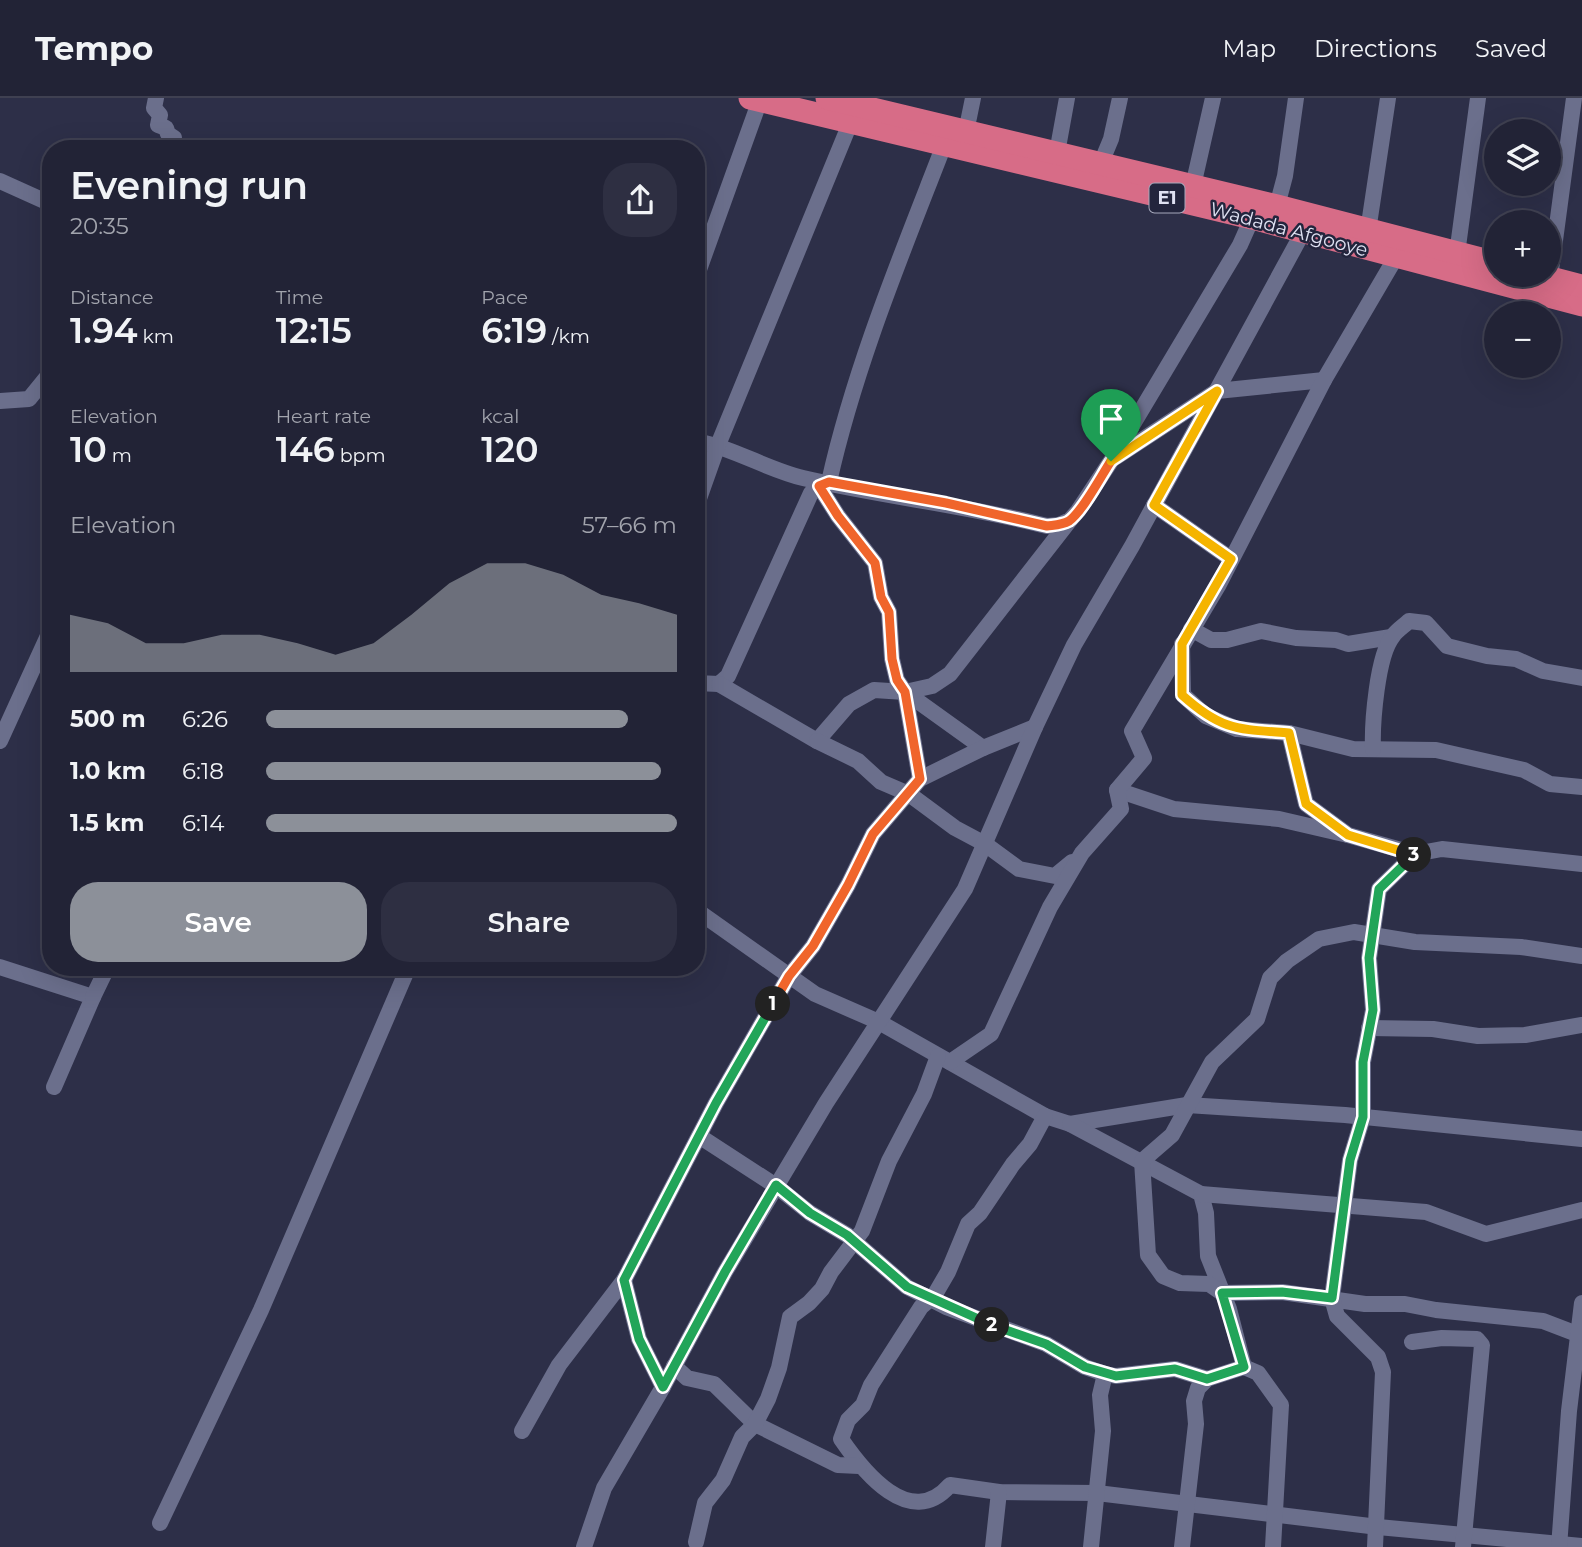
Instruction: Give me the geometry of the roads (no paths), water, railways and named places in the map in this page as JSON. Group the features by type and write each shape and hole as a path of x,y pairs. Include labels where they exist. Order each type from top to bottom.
{"highway":[{"name":"Wadada Afgooye","path":"827,98 859,108 1277,206 1484,260"},
{"name":"Wadada Afgooye","path":"755,99 859,108 944,145 1252,218 1582,305"},
{"path":"1561,280 1582,286"}],"street":[{"path":"156,98 154,108 160,115 158,125 166,128 174,140"},
{"path":"966,132 973,98"},
{"path":"1057,153 1066,98"},
{"path":"1101,163 1111,139 1120,98"},
{"path":"1193,186 1213,98"},
{"path":"1277,206 1286,176 1296,98"},
{"path":"1368,230 1388,98"},
{"path":"1457,254 1478,98"},
{"path":"1556,210 1574,98"},
{"path":"705,251 755,99"},
{"path":"705,482 718,445 859,108"},
{"path":"719,684 728,676 811,493 824,484 876,321 944,145"},
{"path":"0,181 42,200"},
{"path":"817,741 849,704 874,690 905,692 932,686 950,674 1070,520 1111,461 1240,245 1252,218"},
{"path":"584,1547 604,1488 663,1387 725,1272 776,1185 965,889 1035,727 1074,645 1303,232"},
{"path":"1117,790 1144,758 1132,732 1231,559 1324,380 1396,257"},
{"path":"1111,461 1217,391 1324,380"},
{"path":"0,401 29,399 42,383"},
{"path":"705,443 824,484 946,503 1047,526 1070,520"},
{"path":"824,484 838,516 875,563 881,597 889,612 892,659 897,680 905,692 983,748"},
{"path":"1154,505 1231,559"},
{"path":"1191,629 1212,640 1227,640 1261,631 1348,644 1391,637 1409,621 1426,624 1447,646 1487,656 1516,659 1543,671 1582,678"},
{"path":"1373,749 1372,721 1378,683 1391,637"},
{"path":"1182,644 1182,695 1206,716 1237,729 1289,733 1353,749 1449,753 1524,770 1550,784 1582,788"},
{"path":"0,741 42,649"},
{"path":"705,683 719,684 817,741 858,761 881,782 909,794 955,828 985,844 1019,869 1055,876 1082,853 1121,809 1117,790"},
{"path":"905,692 920,779"},
{"path":"522,1431 559,1365 624,1280 699,1136 789,976 818,936 848,885 873,834 920,779 983,748 1035,727"},
{"path":"1289,733 1306,804 1348,835"},
{"path":"1117,790 1174,809 1279,819 1415,854 1442,849 1582,864"},
{"path":"695,1542 705,1503 723,1479 742,1437 755,1424 768,1399 779,1368 790,1317 816,1296 855,1242 889,1161 944,1059 991,1034 1050,907 1082,853"},
{"path":"1375,1547 1383,1372 1378,1357 1338,1316 1332,1298 1350,1160 1363,1117 1363,1062 1373,1010 1369,958 1379,889 1415,854"},
{"path":"705,916 815,994 879,1022 1045,1116 1070,1124 1201,1194 1426,1213 1486,1234 1582,1210"},
{"path":"1142,1161 1172,1135 1212,1062 1256,1019 1270,978 1287,961 1320,939 1354,932 1415,942 1521,947 1582,956"},
{"path":"0,967 93,997"},
{"path":"54,1087 103,976"},
{"path":"160,1523 261,1310 405,976"},
{"path":"1369,1028 1433,1029 1478,1037 1525,1035 1582,1025"},
{"path":"1070,1124 1187,1105 1363,1117 1582,1139"},
{"path":"1045,1116 1030,1144 980,1213 968,1224 947,1272 871,1385 863,1405 848,1420 841,1439 859,1465 886,1491 903,1500 920,1501 943,1493 950,1485 999,1492 1097,1493 1275,1513 1464,1541 1582,1546"},
{"path":"699,1136 776,1185 810,1213 855,1242 907,1287 1016,1335 1046,1344 1085,1367 1104,1374 1116,1376 1175,1369 1207,1379"},
{"path":"1142,1161 1147,1255 1163,1276 1180,1283 1209,1284 1222,1293 1282,1292 1365,1304 1405,1304 1436,1310 1543,1321 1577,1335"},
{"path":"1201,1194 1206,1213 1208,1256 1244,1367"},
{"path":"624,1280 639,1339 663,1387"},
{"path":"1559,1545 1582,1303"},
{"path":"1412,1342 1462,1337 1477,1339 1482,1345 1464,1541"},
{"path":"674,1366 687,1378 714,1384 755,1424 838,1465 859,1465"},
{"path":"1182,1547 1196,1424 1194,1401 1198,1388 1207,1379 1244,1367 1258,1373 1281,1405 1273,1547"},
{"path":"1091,1547 1103,1431 1100,1395 1104,1374"},
{"path":"993,1547 999,1492"}]}
